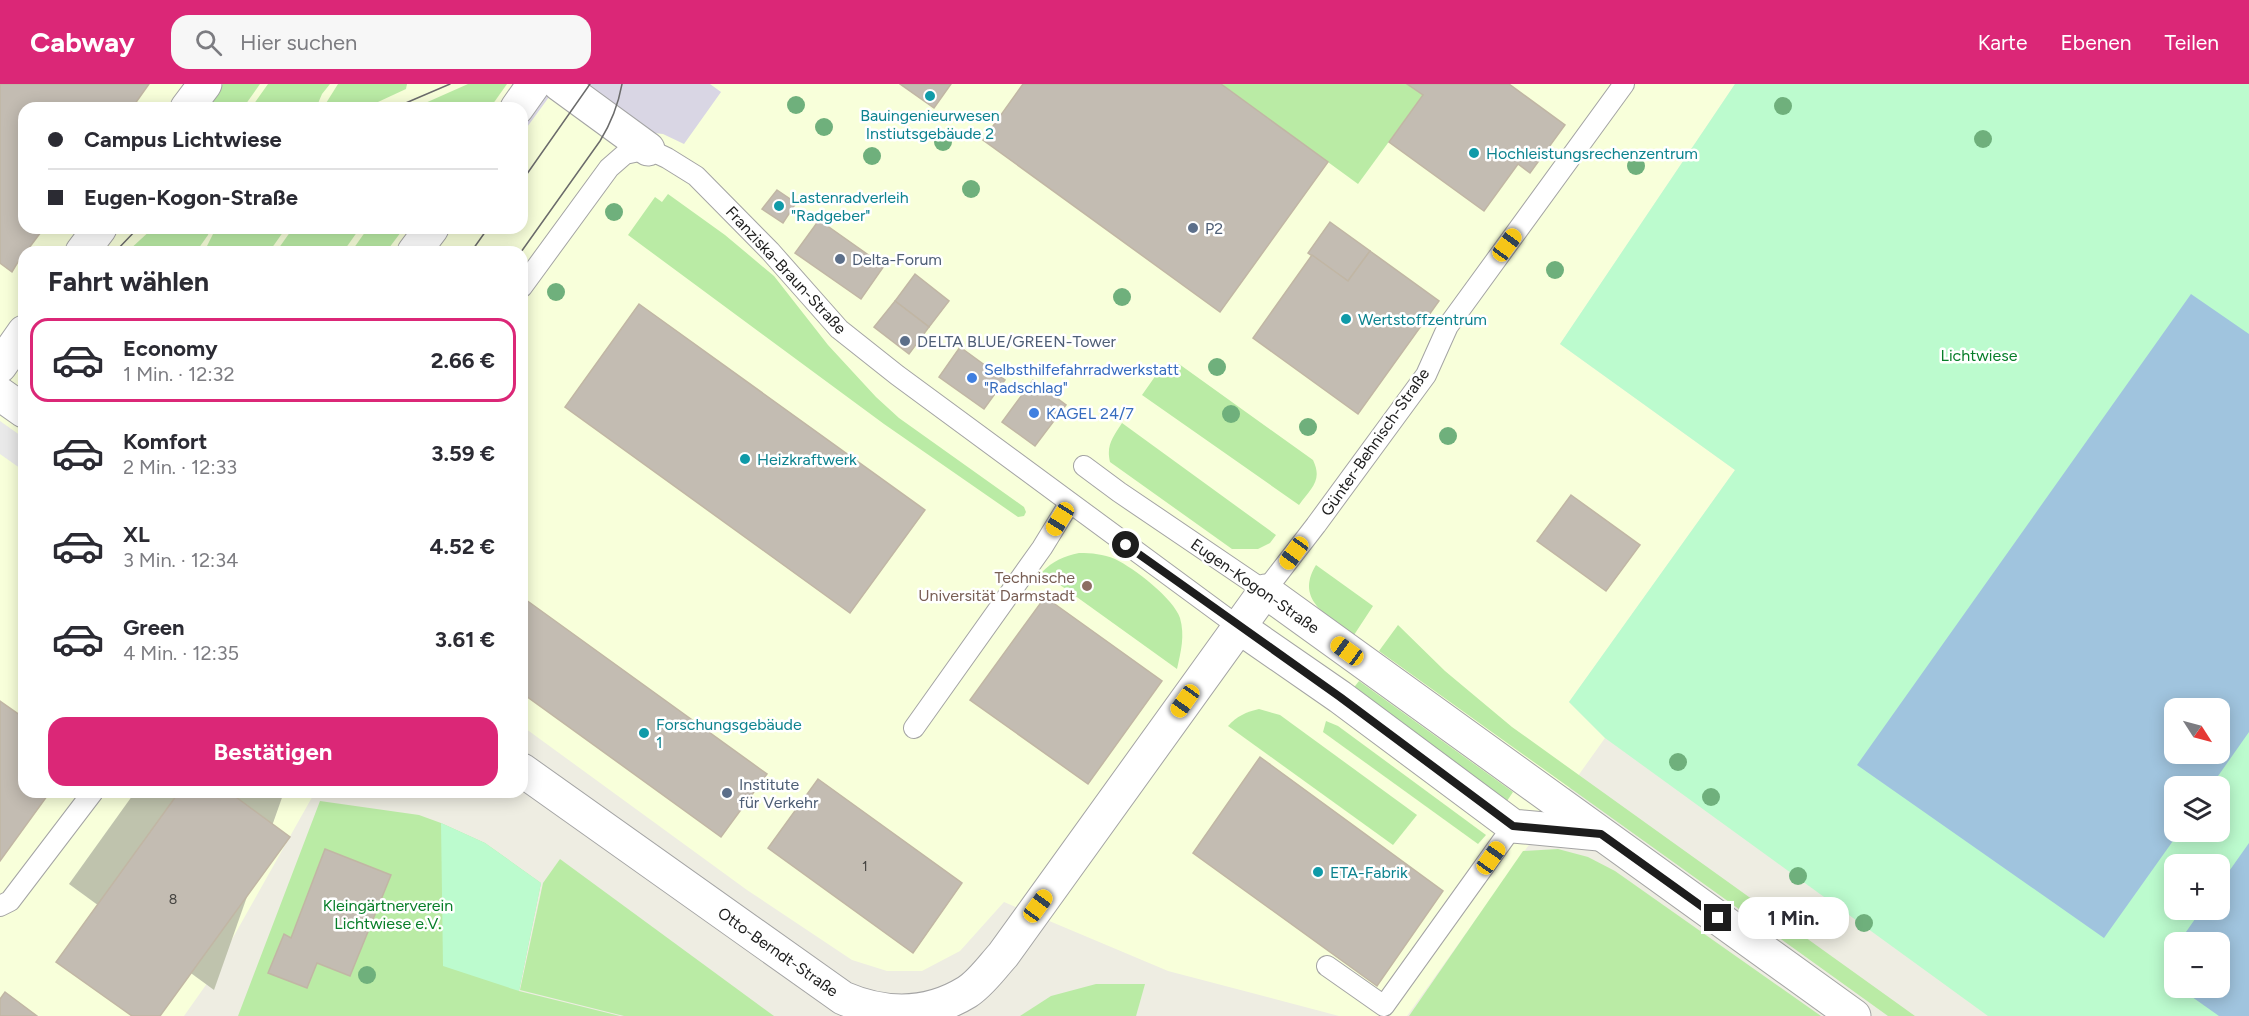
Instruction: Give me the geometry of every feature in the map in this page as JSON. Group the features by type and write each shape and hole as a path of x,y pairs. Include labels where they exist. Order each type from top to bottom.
{"street":[{"path":"191,102 204,84"},
{"path":"521,102 534,84"},
{"name":"Franziska-Braun-Straße","path":"559,84 648,149"},
{"path":"0,366 18,340"},
{"path":"0,394 18,407"},
{"name":"Otto-Berndt-Straße","path":"528,774 843,998 866,1008 888,1012 915,1011 942,1005 969,991 1003,955 1265,591"},
{"name":"Eugen-Kogon-Straße","path":"1265,591 1854,1016"},
{"path":"1239,627 1340,697 1513,826 1601,834"}],"lane":[{"name":"Günter-Behnisch-Straße","path":"1265,591 1400,412 1426,375 1448,326 1624,84"},
{"path":"528,279 602,176 625,154 648,149"},
{"name":"Franziska-Braun-Straße","path":"648,149 696,176 777,260 839,329 1069,504"},
{"name":"Eugen-Kogon-Straße","path":"1084,466 1265,591"},
{"path":"914,728 1042,548 1069,504 1239,627"},
{"path":"0,906 10,900 88,798"},
{"path":"1327,966 1384,1006 1513,826"}],"shaded area":[{"name":"Technische Universität Darmstadt","path":"0,84 1735,84 1560,344 1735,470 1569,702 1605,738 1407,1016 1339,1016 1168,971 1004,902 960,951 922,971 887,971 852,960 747,890 528,730 528,246 18,246 18,798 312,798 208,982 184,1016 0,1016"},
{"path":"515,84 710,84 721,92 684,144 663,134 654,133 619,148 549,97 528,126 528,102 502,102"},
{"path":"0,421 18,434 18,467 0,454"},
{"path":"131,798 282,798 214,990 69,884"}],"green space":[{"path":"223,84 260,84 247,102 210,102"},
{"path":"268,84 330,84 319,102 255,102"},
{"path":"338,84 407,84 406,89 378,102 327,102"},
{"path":"468,84 507,84 494,102 428,102"},
{"path":"1221,84 1407,84 1423,95 1358,184"},
{"name":"Lichtwiese","path":"1735,84 2249,84 2249,1016 1988,1016 1605,738 1569,702 1735,470 1560,344"},
{"path":"668,194 725,235 774,276 828,345 876,397 899,418 1024,507 1026,512 1024,516 1018,517 884,424 628,235 655,197 662,202"},
{"path":"146,234 208,234 200,246 134,246"},
{"path":"213,234 282,234 273,246 207,246"},
{"path":"289,234 356,234 347,246 280,246"},
{"path":"364,234 400,234 390,246 355,246"},
{"path":"1168,364 1179,364 1313,460 1316,467 1316,479 1299,505 1142,395 1161,368"},
{"path":"1122,423 1276,535 1270,543 1258,549 1232,549 1110,462 1110,446"},
{"path":"1079,553 1097,554 1115,559 1132,569 1170,602 1180,618 1182,631 1177,669 1042,572 1059,559"},
{"path":"1316,565 1373,606 1354,635 1325,614 1312,598 1309,588 1310,578"},
{"path":"1398,625 1445,671 1512,727 1915,1016 1888,1016 1379,651"},
{"path":"1359,681 1513,792 1507,801 1352,690"},
{"path":"1259,709 1280,715 1417,815 1393,845 1228,726 1242,715"},
{"path":"1326,721 1338,726 1486,835 1478,844 1323,732"},
{"name":"Kleingärtnerverein Lichtwiese e.V.","path":"320,801 419,815 441,823 485,843 541,883 519,991 620,1016 238,1016"},
{"path":"441,823 485,843 541,883 519,991 443,966"},
{"path":"1558,849 1588,857 1615,871 1821,1016 1409,1016 1523,851"},
{"path":"560,859 774,1016 624,1016 520,990 543,883"},
{"path":"1096,984 1145,984 1136,1016 1020,1016 1051,996"}],"water":[{"path":"2191,294 2249,334 2249,732 2230,759 2230,698 2164,698 2164,764 2226,764 2218,776 2164,776 2164,842 2172,842 2104,938 1857,765"},
{"path":"2249,843 2249,1016 2219,1016 2194,998 2230,998 2230,932 2186,932 2194,920 2230,920 2230,870"}],"building":[{"path":"0,84 149,84 136,102 18,102 18,234 40,234 30,246 18,246 18,262 12,272 0,263"},
{"name":"Bauingenieurwesen Instiutsgebäude 2","path":"900,84 951,84 934,108"},
{"name":"P2","path":"1023,84 1221,84 1328,162 1220,312 983,140"},
{"name":"Hochleistungsrechenzentrum","path":"1407,84 1509,84 1565,125 1530,173 1518,164 1484,211 1389,142 1423,95"},
{"name":"Lastenradverleih \"Radgeber\"","path":"777,190 796,203 783,223 762,209"},
{"name":"Delta-Forum","path":"819,220 884,266 861,299 795,253"},
{"path":"1330,222 1370,251 1348,281 1308,253"},
{"name":"Wertstoffzentrum","path":"1370,251 1439,301 1358,414 1253,338 1312,255 1348,281"},
{"path":"915,274 949,301 929,327 895,301"},
{"name":"DELTA BLUE/GREEN-Tower","path":"895,301 929,327 909,354 874,327"},
{"name":"Heizkraftwerk","path":"639,304 925,510 850,613 565,407"},
{"name":"Selbsthilfefahrradwerkstatt \"Radschlag\"","path":"960,347 1005,380 984,409 939,377"},
{"name":"KAGEL 24/7","path":"1033,380 1066,405 1035,446 1002,422"},
{"path":"1571,495 1640,545 1606,591 1537,541"},
{"path":"1045,597 1162,681 1088,784 970,700"},
{"name":"Forschungsgebäude 1","path":"528,601 767,774 721,837 528,697"},
{"path":"0,701 18,714 18,798 46,798 0,861"},
{"name":"ETA-Fabrik","path":"1260,757 1443,891 1377,986 1193,853"},
{"path":"818,779 962,883 913,953 768,848"},
{"path":"175,798 237,798 290,837 160,1016 132,1016 56,962"},
{"path":"325,849 391,875 350,976 317,963 307,988 268,973 284,934 291,938"},
{"path":"5,992 37,1016 0,1016 0,999"}],"tram line":[{"path":"408,102 450,84"},
{"path":"528,172 590,84"},
{"path":"525,246 608,128 622,84"},
{"path":"121,246 132,234"},
{"path":"475,246 484,234"}],"place":[{"name":"Bauingenieurwesen Instiutsgebäude 2","path":"930,96"},
{"name":"Hochleistungsrechenzentrum","path":"1474,153"},
{"name":"Lastenradverleih \"Radgeber\"","path":"779,206"},
{"name":"P2","path":"1193,228"},
{"name":"Delta-Forum","path":"840,259"},
{"name":"Wertstoffzentrum","path":"1346,319"},
{"name":"DELTA BLUE/GREEN-Tower","path":"905,341"},
{"name":"Selbsthilfefahrradwerkstatt \"Radschlag\"","path":"972,378"},
{"name":"KAGEL 24/7","path":"1034,413"},
{"name":"Heizkraftwerk","path":"745,459"},
{"name":"Technische Universität Darmstadt","path":"1087,586"},
{"name":"Forschungsgebäude 1","path":"644,733"},
{"name":"Institute für Verkehr","path":"727,793"},
{"name":"ETA-Fabrik","path":"1318,872"}],"route":[{"path":"1126,545 1340,697 1513,826 1601,834 1718,918"}]}
